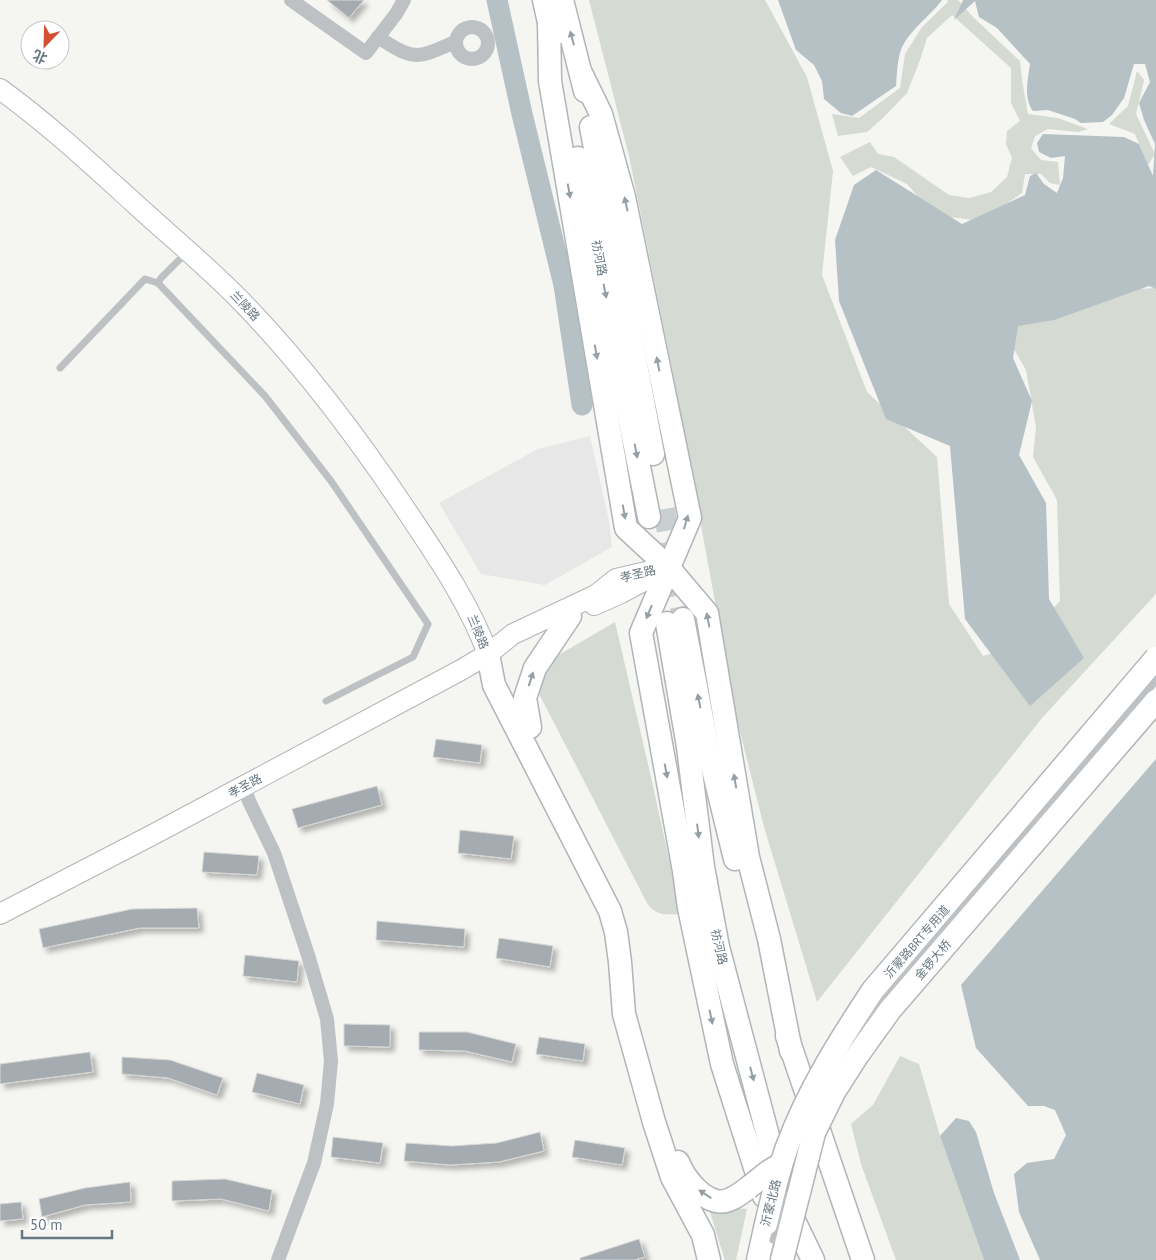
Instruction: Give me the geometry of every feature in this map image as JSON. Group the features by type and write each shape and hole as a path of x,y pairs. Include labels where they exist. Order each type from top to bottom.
{"main road":[{"name":"祊河路","path":"544,0 656,513 582,75 562,0"},
{"name":"祊河路","path":"549,22 550,81 626,528 668,567 707,613 748,857 769,939 791,1051 795,1165 813,1260"},
{"path":"582,75 601,114 624,197 690,518 641,634 689,908 722,1064 750,1156 781,1245 773,1248"},
{"name":"兰陵路","path":"0,89 61,136 198,259 242,302 284,350 326,401 391,487 461,594 478,626 488,654"},
{"name":"兰陵路","path":"0,104 53,145 234,310 312,401 381,494 450,600 468,632 488,654"},
{"name":"孝圣路","path":"0,914 244,786 488,654 621,593 668,567"},
{"name":"孝圣路","path":"0,905 458,663 488,654 513,634 596,594 616,579 668,567"},
{"path":"530,727 525,698 535,668 570,616"},
{"name":"祊河路","path":"791,1051 738,875 675,621 703,868 718,947 745,1050 795,1165 863,1260"},
{"path":"488,654 507,679 621,908 629,1010 665,1131 683,1176 700,1192 716,1201 734,1198 768,1172 795,1165"},
{"path":"488,654 494,685 610,911 616,932 624,1014 654,1122 672,1177 703,1235 709,1260"},
{"name":"金锣大桥","path":"795,1165 814,1086 873,990 1156,658"},
{"name":"金锣大桥","path":"773,1248 814,1133 834,1092 857,1056 890,1010 1156,701"},
{"path":"689,908 745,1050"},
{"path":"795,1165 807,1260"},
{"path":"795,1165 863,1221 878,1260"},
{"name":"沂蒙北路","path":"773,1248 795,1165"}],"street":[{"path":"291,0 366,54 396,14 404,0"},
{"path":"378,38 399,51 415,57 455,42"},
{"path":"244,786 248,801 274,853 308,955 327,1019 331,1061 327,1104 314,1164 278,1260"}],"lane":[{"path":"158,282 180,259"},
{"path":"60,368 145,279 158,282 265,396 331,481 428,624 413,657 326,701"},
{"name":"沂蒙路BRT专用道","path":"854,1040 890,991 1156,682"},
{"path":"795,1165 817,1102"}],"shaded area":[{"path":"589,0 765,0 807,77 833,171 822,275 867,392 937,457 949,604 983,656 1019,645 1060,601 1057,500 1033,457 1036,427 1026,370 1008,339 1012,319 1085,292 1156,288 1156,594 1042,718 817,1002 764,827 736,716 674,378 629,156"},
{"path":"778,0 942,0 910,34 902,47 898,61 896,86 852,116 841,113 824,99 822,81 814,65 796,50"},
{"path":"947,0 958,0 973,17 1020,61 1028,114 1058,118 1088,129 1078,132 1048,129 1035,136 1031,148 1041,160 1058,162 1060,185 1050,183 1041,174 1025,174 1022,193 981,221 934,215 907,184 871,167 853,176 840,157 870,142 878,154 894,157 949,195 969,198 991,192 1007,177 1012,158 1006,144 1007,131 1020,121 1011,103 1011,68 952,15 927,38 907,93 867,132 838,136 832,114 859,118 900,88 905,54 922,27 948,2"},
{"path":"963,0 1156,0 1156,289 1149,286 1054,320 1018,326 1013,358 1032,401 1019,455 1046,503 1049,599 1084,658 1030,706 965,619 950,446 886,419 839,301 835,240 854,185 876,170 962,224 1025,195 1030,176 1036,173 1044,184 1057,193 1063,178 1065,156 1051,158 1039,152 1037,143 1043,134 1124,137 1139,144 1153,176 1155,144 1144,120 1139,103 1150,82 1145,64 1134,64 1124,98 1112,115 1103,122 1081,123 1075,119 1048,110 1033,111 1027,94 1030,64 997,28 979,17 975,1 954,20"},
{"path":"1137,71 1144,80 1136,114 1155,154 1148,165 1135,134 1109,124 1128,106"},
{"path":"590,436 609,521 612,547 545,585 481,574 439,503 538,449"},
{"path":"615,622 681,914 658,913 647,903 536,688 545,663"},
{"path":"1156,759 1156,1260 1040,1260 1019,1212 1014,1174 1027,1163 1054,1159 1066,1135 1055,1110 1044,1106 1028,1106 976,1048 961,985"},
{"path":"900,1056 919,1064 940,1136 984,1260 896,1260 861,1164 851,1124 873,1105"},
{"path":"956,1118 969,1121 976,1132 994,1193 1020,1260 984,1260 940,1136"},
{"path":"708,1206 747,1209 736,1260 725,1260"}],"building":[{"path":"327,0 364,0 349,18"},
{"path":"436,739 482,745 480,763 433,757"},
{"path":"377,786 382,805 298,828 292,809"},
{"path":"460,830 514,836 511,859 458,853"},
{"path":"204,852 259,856 257,875 202,872"},
{"path":"197,908 199,928 140,928 43,948 39,929 132,909"},
{"path":"377,921 465,929 464,947 376,940"},
{"path":"499,938 553,946 550,967 496,958"},
{"path":"245,955 299,961 297,982 243,976"},
{"path":"344,1024 390,1025 390,1047 344,1046"},
{"path":"419,1032 467,1032 516,1044 512,1062 465,1051 419,1050"},
{"path":"539,1037 585,1044 583,1061 536,1054"},
{"path":"90,1052 93,1072 0,1084 0,1064"},
{"path":"122,1057 170,1060 223,1078 217,1095 168,1078 122,1074"},
{"path":"257,1073 304,1085 300,1104 252,1092"},
{"path":"540,1132 544,1151 499,1162 450,1165 404,1161 406,1143 452,1146 497,1143"},
{"path":"333,1137 383,1143 380,1163 331,1157"},
{"path":"575,1140 625,1148 622,1165 572,1157"},
{"path":"225,1179 272,1190 269,1211 221,1199 172,1201 172,1181"},
{"path":"130,1182 131,1202 85,1205 42,1217 39,1199 85,1188"},
{"path":"21,1202 23,1219 0,1221 0,1204"},
{"path":"639,1239 645,1257 634,1260 580,1260 580,1258"}],"waterway":[{"path":"497,0 522,114 564,285 582,405"}],"tunnel":[{"path":"664,509 683,619"}]}
